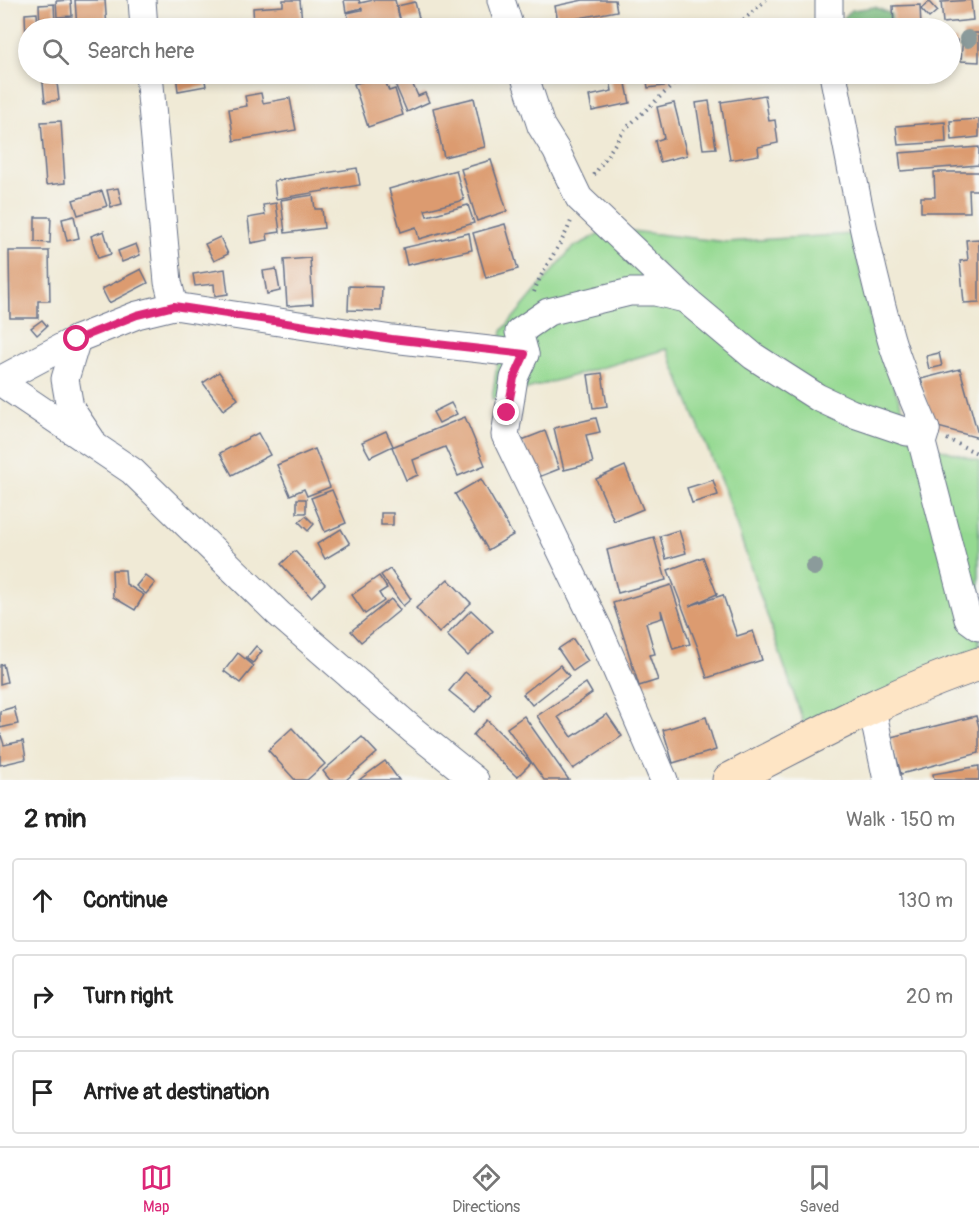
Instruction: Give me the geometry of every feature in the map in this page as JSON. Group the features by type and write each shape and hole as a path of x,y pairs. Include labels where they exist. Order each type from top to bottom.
{"street":[{"path":"142,0 143,18"},
{"path":"501,0 507,18"},
{"path":"829,0 829,18"},
{"path":"150,84 168,282 174,306"},
{"path":"527,84 541,126 556,150 579,198 685,299 753,356 817,397 851,413 907,432 926,430"},
{"path":"835,84 863,222 889,333 926,430 922,443 968,619 979,627"},
{"path":"664,780 599,630 505,435 514,378 525,354 519,332 548,312 630,292 654,292 685,299"},
{"path":"475,780 414,731 279,614 132,471 0,381 77,339 137,315 174,306 392,339 525,354"},
{"path":"77,339 65,380 70,408 99,450"},
{"path":"729,780 823,731 948,674 979,664"},
{"path":"872,709 887,780"}],"path":[{"path":"745,18 766,0"},
{"path":"926,430 979,454"}],"green space":[{"path":"875,7 891,14 892,18 843,18 852,10"},
{"path":"609,229 749,361 922,443 979,461 979,656 807,733 724,489 667,349 492,399 502,331 572,248"},
{"path":"622,230 727,242 852,234 876,341 910,427 819,392 756,352"}],"building":[{"path":"71,0 72,16 57,17 56,1"},
{"path":"75,0 105,0 106,18 76,18"},
{"path":"283,0 300,0 302,18 254,18 253,8 283,6"},
{"path":"344,0 359,0 360,3 373,0 395,0 400,18 348,18 347,13 362,10 362,8 346,12"},
{"path":"583,0 615,0 617,11 579,18 557,18 555,6"},
{"path":"971,0 973,20 961,21 961,18 943,18 941,2"},
{"path":"415,2 419,18 400,18 397,6"},
{"path":"929,2 937,11 929,18 921,9"},
{"path":"54,4 55,18 40,18 39,5"},
{"path":"920,5 921,18 894,18 893,6"},
{"path":"37,13 37,18 25,18 25,14"},
{"path":"963,33 979,33 979,62 961,61"},
{"path":"43,84 57,84 59,100 45,102"},
{"path":"177,84 206,84 206,86 178,91"},
{"path":"354,84 386,84 389,91 395,89 403,115 368,127"},
{"path":"395,84 413,84 418,96 425,93 429,102 407,112"},
{"path":"611,84 626,84 630,103 592,111 589,96 612,91"},
{"path":"647,84 671,85 648,88"},
{"path":"261,93 263,103 290,98 296,130 234,141 229,109 247,106 245,96"},
{"path":"765,95 769,121 775,120 778,143 758,147 759,155 730,160 721,102"},
{"path":"474,98 485,147 444,157 433,108"},
{"path":"709,101 716,148 703,149 696,103"},
{"path":"674,103 687,155 660,162 655,141 664,138 657,107"},
{"path":"979,119 979,137 952,140 950,121"},
{"path":"61,121 65,183 46,185 41,122"},
{"path":"945,122 946,142 898,145 896,126"},
{"path":"979,147 979,165 901,171 899,153"},
{"path":"491,160 507,211 477,221 461,169"},
{"path":"357,168 360,185 276,199 274,181"},
{"path":"456,170 464,200 425,210 427,216 468,205 474,223 419,239 416,227 401,232 389,189"},
{"path":"934,172 979,172 979,190 969,190 970,212 921,212 921,197 935,197"},
{"path":"118,188 122,204 111,207 107,190"},
{"path":"102,191 107,206 78,215 73,200"},
{"path":"313,195 315,209 322,209 324,228 285,233 281,200"},
{"path":"276,203 280,232 267,234 268,240 251,243 248,218 265,215 263,205"},
{"path":"74,216 79,238 67,241 62,219"},
{"path":"35,217 51,217 50,243 35,242"},
{"path":"505,224 518,269 486,278 473,233"},
{"path":"104,231 111,254 98,258 91,236"},
{"path":"469,233 472,250 407,265 403,248"},
{"path":"220,237 228,254 214,261 205,244"},
{"path":"979,239 979,302 964,303 960,261 968,260 966,240"},
{"path":"136,244 140,255 122,262 118,251"},
{"path":"9,251 49,251 50,301 38,301 38,318 10,318"},
{"path":"310,258 313,304 287,306 284,260"},
{"path":"141,269 148,283 109,303 102,289"},
{"path":"225,269 228,294 215,296 214,284 195,286 193,274"},
{"path":"276,269 280,291 267,294 263,271"},
{"path":"349,286 382,287 381,311 348,310"},
{"path":"42,320 47,326 37,335 31,328"},
{"path":"939,353 942,366 929,369 926,356"},
{"path":"960,369 979,438 934,426 921,379"},
{"path":"219,372 238,399 223,410 203,383"},
{"path":"602,373 607,406 593,408 588,375"},
{"path":"451,403 457,414 439,423 433,412"},
{"path":"465,417 485,465 458,476 445,447 413,460 418,475 406,480 392,447"},
{"path":"596,418 600,432 586,435 593,463 564,470 554,428"},
{"path":"386,431 393,446 370,457 362,442"},
{"path":"545,431 559,469 536,478 522,440"},
{"path":"258,433 270,455 232,475 220,453"},
{"path":"315,449 330,487 307,496 304,489 290,495 277,465"},
{"path":"625,466 643,509 614,521 596,479"},
{"path":"481,479 513,535 488,550 455,494"},
{"path":"713,480 718,495 692,503 687,488"},
{"path":"332,490 346,523 325,532 311,498"},
{"path":"297,499 306,499 306,513 297,513"},
{"path":"381,513 393,513 393,525 381,525"},
{"path":"306,516 314,524 308,531 299,522"},
{"path":"341,529 350,544 325,559 317,544"},
{"path":"679,530 686,553 666,559 660,536"},
{"path":"654,537 666,580 618,593 607,550"},
{"path":"295,551 325,584 311,597 281,564"},
{"path":"703,557 717,594 689,606 723,595 737,636 753,631 762,660 707,678 668,570"},
{"path":"390,569 411,599 403,606 381,575"},
{"path":"112,570 125,570 126,584 144,595 135,610 113,597"},
{"path":"145,575 155,583 146,594 136,586"},
{"path":"379,576 387,588 379,593 384,601 365,614 352,595"},
{"path":"448,579 471,603 439,633 416,608"},
{"path":"671,585 690,644 673,649 661,610 662,618 646,623 655,654 649,655 658,680 639,686 613,603"},
{"path":"391,599 400,610 361,642 351,631"},
{"path":"471,610 493,631 468,656 447,635"},
{"path":"573,639 588,661 573,671 558,649"},
{"path":"256,646 262,651 253,663 246,658"},
{"path":"238,653 254,666 240,683 224,671"},
{"path":"3,664 7,682 0,684 0,665"},
{"path":"560,665 569,676 532,705 523,694"},
{"path":"465,672 491,693 475,712 449,691"},
{"path":"586,683 592,693 558,717 572,737 607,714 622,736 573,769 537,716"},
{"path":"14,707 18,724 0,728 0,711"},
{"path":"524,716 569,780 544,780 507,728"},
{"path":"976,716 979,727 979,753 901,774 891,737"},
{"path":"706,717 716,750 673,763 663,730"},
{"path":"487,720 531,763 517,777 473,735"},
{"path":"292,728 325,764 307,780 295,780 268,750"},
{"path":"0,732 4,745 23,741 26,759 0,765"},
{"path":"362,737 377,753 346,780 330,780 323,771"},
{"path":"385,761 399,780 359,780"},
{"path":"979,766 979,780 934,780 933,774"}],"route":[{"path":"77,339 137,315 174,306 392,339 525,354 514,378 507,413"}]}
